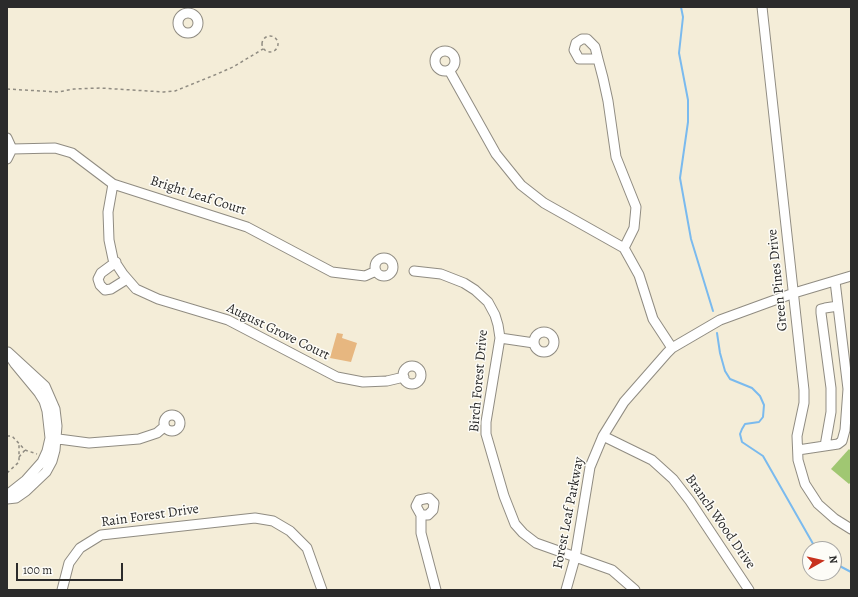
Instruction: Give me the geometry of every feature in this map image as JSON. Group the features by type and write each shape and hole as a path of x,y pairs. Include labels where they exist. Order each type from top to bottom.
{"street":[{"name":"Green Pines Drive","path":"762,7 804,390 804,403 798,431 798,450 801,472 811,494 826,512 851,529"},
{"path":"598,60 608,101 616,157 636,207 634,228 624,248"},
{"path":"449,70 496,154 522,185 544,204 624,248 639,275 653,319 672,348"},
{"path":"7,138 12,149 7,159"},
{"name":"Bright Leaf Court","path":"12,149 55,148 72,153 113,184 246,227 332,272 354,276 365,276 376,271"},
{"name":"August Grove Court","path":"113,184 108,219 109,240 116,262 126,279 136,289 158,299 228,320 337,377 363,382 387,381 404,377"},
{"path":"116,262 101,274 98,279 100,285 104,290 111,290 126,279"},
{"name":"Birch Forest Drive","path":"414,271 441,274 454,278 475,290 492,308 500,338 486,434 504,496 516,524 528,538 536,543 612,570 635,590"},
{"name":"Forest Leaf Parkway","path":"566,590 575,558 590,467 603,436 611,420 628,397 672,348 720,320 794,293 851,276"},
{"path":"798,450 838,444 842,441 845,430 848,389 847,349 841,335 835,281"},
{"path":"825,446 831,412 831,388 821,309 838,306"},
{"path":"841,335 851,334"},
{"path":"500,338 534,343"},
{"path":"7,499 16,498 26,491 46,472 52,461 53,438 44,401 15,364 8,351"},
{"path":"53,438 89,443 139,438 157,433 164,427"},
{"name":"Branch Wood Drive","path":"603,436 652,460 673,479 690,500 749,590"},
{"path":"7,495 26,480 42,462 53,438"},
{"path":"421,515 421,533 436,590"},
{"name":"Rain Forest Drive","path":"62,590 68,563 80,548 101,535 255,518 273,521 290,531 307,548 322,590"}],"path":[{"path":"271,36 278,40 278,45 273,52 268,52 263,48 262,41 266,37 271,36"},
{"path":"7,89 58,92 74,89 100,88 164,92 181,88 233,67 263,48"},
{"path":"7,436 12,436 25,450 39,454"},
{"path":"7,473 19,462 19,445"},
{"path":"18,458 25,450"}],"green space":[{"path":"849,449 851,451 851,482 849,484 831,469"}],"building":[{"path":"337,333 343,334 342,338 357,343 351,362 330,358"}],"waterway":[{"path":"681,7 683,17 679,53 688,100 688,122 680,178 691,239 713,311"},
{"path":"717,333 725,371 730,379 752,388 760,396 764,405 763,417 759,422 745,424 742,429 740,434 742,442 763,456 811,541"},
{"path":"842,567 851,572"}]}
